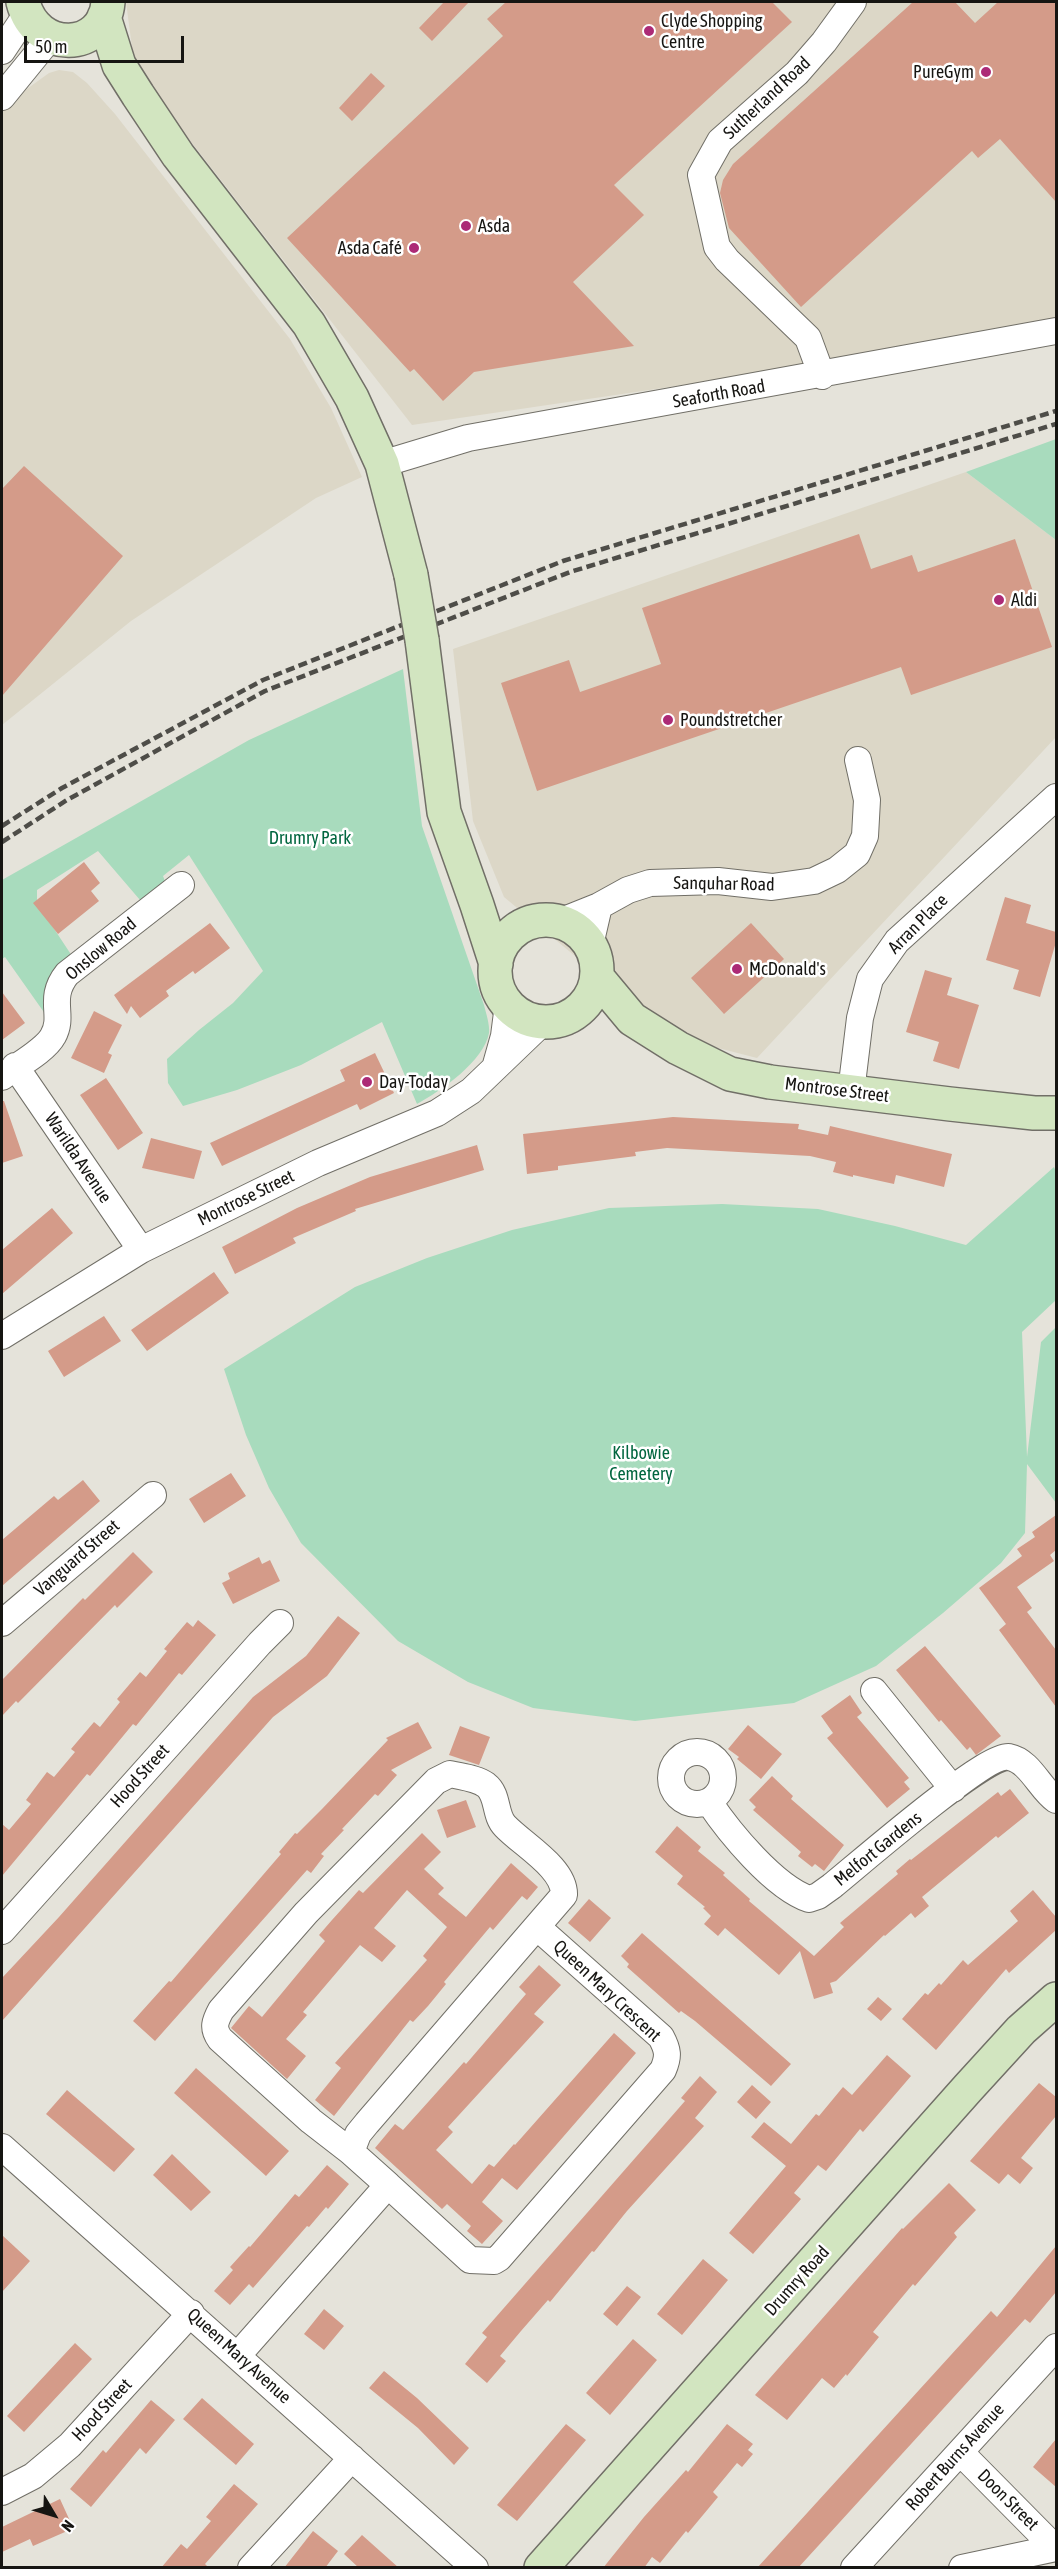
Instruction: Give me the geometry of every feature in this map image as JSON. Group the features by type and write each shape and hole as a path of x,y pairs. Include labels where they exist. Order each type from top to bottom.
{"street":[{"name":"Sutherland Road","path":"822,376 808,338 727,260 717,247 701,175 720,141 797,73 824,42 853,2"},
{"path":"24,8 32,25 82,50 119,65"},
{"path":"2,51 24,8"},
{"path":"2,97 59,39 89,33 106,9"},
{"path":"106,9 119,65 178,155 309,324 352,398 382,464 411,575 422,640 444,812 496,964"},
{"name":"Seaforth Road","path":"382,464 468,438 822,376 1056,331"},
{"name":"Sanquhar Road","path":"559,922 599,906 627,890 650,883 718,881 772,887 814,881 837,870 857,854 865,836 867,800 858,760"},
{"name":"Arran Place","path":"851,1092 860,1018 870,979 897,940 1056,797"},
{"name":"Onslow Road","path":"8,1072 52,1038 57,1028 57,992 59,985 67,975 181,885"},
{"path":"477,904 526,924"},
{"path":"590,945 599,906"},
{"path":"548,920 559,922 582,934 590,945 596,960 597,977 593,992 585,1004 558,1018 524,1017 508,1005 500,993 496,979 496,964 501,948 512,934 526,924 548,920"},
{"name":"Montrose Street","path":"597,977 632,1019 678,1048 730,1074 770,1082 851,1092 1056,1113"},
{"path":"495,1069 504,1036 508,1005"},
{"name":"Montrose Street","path":"2,1336 141,1250 308,1167 427,1119 471,1091 558,1018 632,1019"},
{"name":"Warilda Avenue","path":"8,1072 141,1250"},
{"name":"Vanguard Street","path":"2,1623 153,1495"},
{"name":"Hood Street","path":"2,1931 260,1642 280,1623"},
{"path":"874,1690 953,1789"},
{"name":"Melfort Gardens","path":"709,1802 738,1842 788,1887 809,1899 818,1896 832,1886 953,1789 994,1760 1003,1757 1018,1761 1056,1800"},
{"path":"238,2355 388,2185 351,2152 310,2121 220,2039 214,2027 221,2010 306,1913 374,1842 436,1781 450,1774 487,1786 493,1794 501,1822 559,1875 564,1887 564,1895 537,1927"},
{"name":"Queen Mary Crescent","path":"351,2152 358,2134 367,2123 537,1927 661,2037 667,2049 668,2058 663,2070 494,2261 470,2260 388,2185"},
{"name":"Drumry Road","path":"541,2568 968,2088 1021,2030 1056,1999"},
{"name":"Queen Mary Avenue","path":"2,2146 475,2568"},
{"name":"Hood Street","path":"2,2492 33,2476 70,2445 190,2313"},
{"name":"Robert Burns Avenue","path":"854,2568 1056,2347"},
{"name":"Doon Street","path":"960,2452 1056,2548"},
{"path":"252,2568 352,2458"},
{"path":"962,2568 1056,2548"}],"shaded area":[{"path":"126,2 1056,2 1056,330 412,425 135,70"},
{"path":"59,70 73,72 87,83 115,114 290,339 331,408 362,477 316,498 131,621 2,725 2,107 49,73"},
{"path":"966,472 1056,540 1056,737 757,1058 691,1041 634,1005 504,897 473,821 453,649"}],"green space":[{"path":"1056,439 1056,540 966,472"},
{"name":"Drumry Park","path":"403,669 422,826 484,1005 488,1023 489,1033 485,1044 460,1074 417,1104 382,1022 301,1065 237,1090 183,1106 168,1083 167,1059 233,1003 263,971 189,855 163,876 168,889 146,907 98,851 37,890 37,903 74,959 48,1018 5,957 2,959 2,880 249,740"},
{"name":"Kilbowie Cemetery","path":"1054,1167 1056,1172 1056,1300 1022,1332 1027,1457 1041,1342 1056,1327 1056,1503 1027,1464 1025,1533 1001,1563 876,1666 794,1703 635,1721 533,1708 468,1682 398,1641 301,1543 269,1488 246,1435 224,1369 355,1287 427,1258 512,1230 609,1208 722,1204 818,1209 966,1245"}],"building":[{"path":"444,2 469,2 432,41 419,28"},
{"name":"Asda","path":"506,2 772,2 792,22 614,185 644,215 573,282 634,346 474,372 443,401 414,369 410,372 287,238 503,36 487,19"},
{"path":"913,2 955,2 975,23 998,2 1056,2 1056,202 1000,139 978,158 972,151 801,307 729,228 720,193 723,180 733,164"},
{"path":"371,73 385,86 352,121 339,108"},
{"path":"24,466 123,556 2,696 2,489"},
{"path":"859,534 871,569 912,555 918,572 1015,539 1052,647 911,695 901,667 537,791 501,683 569,660 580,692 661,664 642,608"},
{"path":"84,862 100,883 91,891 99,901 58,934 33,903"},
{"path":"1005,897 1031,905 1026,923 1056,932 1056,942 1040,997 1013,989 1019,970 986,960"},
{"path":"210,923 230,948 195,974 193,971 166,991 169,996 140,1018 131,1006 127,1014 114,995"},
{"name":"McDonald's","path":"751,923 784,959 724,1014 691,978"},
{"path":"925,970 952,978 947,995 979,1005 959,1069 933,1061 939,1042 906,1032"},
{"path":"2,992 25,1023 2,1040"},
{"path":"94,1011 122,1025 108,1053 112,1055 104,1073 71,1058"},
{"path":"375,1053 394,1093 360,1110 357,1104 222,1166 210,1143 345,1081 340,1070"},
{"path":"106,1078 143,1133 118,1150 80,1095"},
{"path":"2,1101 4,1101 23,1156 2,1163"},
{"path":"673,1117 799,1124 798,1129 828,1135 830,1126 952,1154 944,1187 896,1175 894,1184 853,1175 853,1177 833,1172 836,1162 810,1156 667,1148 635,1152 636,1156 558,1166 558,1170 527,1174 523,1134"},
{"path":"151,1138 202,1151 194,1179 142,1168"},
{"path":"477,1145 484,1170 355,1209 356,1211 293,1238 296,1243 235,1274 222,1247 297,1208 370,1177"},
{"path":"52,1208 73,1233 2,1294 2,1250"},
{"path":"214,1272 229,1293 147,1351 131,1330"},
{"path":"104,1316 121,1341 64,1377 48,1351"},
{"path":"231,1473 246,1496 204,1523 189,1499"},
{"path":"83,1480 100,1501 2,1586 2,1540 54,1496 58,1500"},
{"path":"1056,1515 1056,1550 1050,1555 1054,1561 1017,1587 1032,1608 1027,1612 1056,1650 1056,1707 999,1630 1006,1624 979,1588 1022,1556 1017,1549 1035,1537 1032,1532"},
{"path":"133,1552 153,1572 117,1608 115,1605 18,1703 16,1701 2,1716 2,1680 83,1598 85,1600"},
{"path":"259,1557 262,1564 270,1560 280,1581 233,1604 222,1583 230,1579 228,1573"},
{"path":"338,1616 360,1633 327,1676 273,1717 2,2021 2,1978 59,1917 253,1697 306,1656"},
{"path":"198,1620 216,1635 182,1675 179,1673 136,1726 133,1724 90,1776 87,1774 2,1876 2,1824 9,1830 31,1804 26,1800 47,1772 54,1777 75,1752 71,1749 94,1722 100,1727 120,1702 117,1699 140,1672 146,1677 167,1651 164,1649 187,1622 193,1627"},
{"path":"925,1646 1001,1736 976,1755 970,1747 967,1750 941,1720 939,1722 896,1670"},
{"path":"850,1695 862,1713 857,1717 909,1778 904,1782 910,1789 887,1808 827,1738 833,1733 821,1716"},
{"path":"418,1722 432,1748 391,1770 397,1775 378,1796 375,1794 342,1829 344,1830 321,1854 324,1856 311,1873 307,1870 155,2041 133,2021 169,1981 171,1982 281,1854 279,1852 295,1833 297,1834 322,1809 388,1740 386,1738"},
{"path":"748,1725 782,1754 761,1779 728,1749"},
{"path":"460,1726 490,1737 479,1765 449,1755"},
{"path":"772,1776 793,1796 791,1799 844,1845 824,1871 815,1864 812,1867 798,1856 801,1852 753,1810 756,1807 749,1800"},
{"path":"1010,1789 1029,1813 998,1838 996,1836 922,1897 929,1906 915,1918 911,1913 884,1935 836,1981 830,1983 833,1993 814,1999 800,1951 779,1975 725,1928 718,1936 704,1924 711,1916 703,1908 705,1907 677,1884 683,1876 655,1852 677,1826 701,1847 698,1851 725,1873 723,1875 750,1899 749,1901 814,1956 844,1927 840,1923 898,1874 896,1871 910,1859 998,1792 1001,1796"},
{"path":"466,1800 476,1827 447,1838 437,1810"},
{"path":"422,1833 441,1852 424,1869 444,1888 438,1894 466,1917 511,1863 538,1887 527,1900 522,1896 493,1930 490,1927 444,1982 446,1984 428,2006 413,2022 410,2020 334,2116 315,2100 341,2068 335,2063 427,1960 423,1956 447,1927 407,1890 374,1928 396,1946 382,1962 360,1945 303,2012 307,2015 286,2039 306,2056 287,2079 231,2028 249,2006 262,2017 325,1941 319,1935 332,1920 359,1890 363,1893"},
{"path":"1033,1890 1056,1917 1056,1930 1009,1973 1006,1969 936,2050 902,2019 925,1993 928,1995 939,1983 941,1985 963,1960 968,1965 1018,1921 1010,1911"},
{"path":"589,1899 611,1918 590,1942 568,1923"},
{"path":"642,1933 791,2064 771,2086 695,2021 681,2011 679,2013 627,1967 629,1964 621,1956"},
{"path":"539,1965 561,1985 534,2014 544,2022 448,2127 453,2132 436,2150 472,2184 489,2164 494,2167 515,2145 614,2033 636,2053 517,2190 502,2178 482,2202 503,2221 482,2244 467,2231 471,2226 447,2204 442,2209 375,2148 395,2124 403,2130 464,2062 466,2064 526,1994 519,1987"},
{"path":"878,1997 892,2009 881,2021 867,2009"},
{"path":"887,2055 911,2076 863,2132 860,2129 826,2171 818,2165 794,2193 801,2199 753,2254 729,2233 786,2166 751,2137 764,2122 791,2144 816,2114 819,2116 843,2087 852,2095"},
{"path":"196,2068 289,2151 266,2176 174,2093"},
{"path":"700,2076 717,2092 695,2118 704,2126 627,2211 594,2252 592,2251 550,2302 548,2300 521,2331 500,2356 506,2361 487,2383 465,2364 487,2337 482,2333 685,2101 681,2098"},
{"path":"1039,2083 1056,2097 1056,2116 1021,2158 1033,2168 1020,2184 1008,2174 999,2184 970,2161"},
{"path":"752,2085 771,2102 756,2119 737,2102"},
{"path":"67,2090 135,2149 114,2172 46,2114"},
{"path":"172,2154 211,2192 191,2211 153,2175"},
{"path":"327,2165 349,2184 328,2209 326,2207 309,2227 307,2226 253,2288 249,2284 230,2305 214,2291 233,2270 230,2267 295,2194 299,2197"},
{"path":"949,2183 976,2210 954,2233 957,2237 915,2286 913,2284 873,2332 879,2337 847,2376 846,2374 834,2388 822,2378 787,2420 755,2395 902,2228"},
{"path":"2,2235 30,2261 2,2292"},
{"path":"1056,2246 1056,2292 1030,2323 1025,2319 798,2568 757,2568 991,2311 997,2317"},
{"path":"703,2259 728,2280 682,2335 657,2314"},
{"path":"627,2286 641,2297 617,2326 603,2314"},
{"path":"324,2309 344,2326 324,2350 304,2334"},
{"path":"633,2339 657,2360 610,2415 586,2393"},
{"path":"75,2343 92,2359 24,2432 7,2416"},
{"path":"384,2371 417,2398 469,2448 454,2465 418,2428 369,2388"},
{"path":"202,2398 254,2444 236,2465 183,2419"},
{"path":"151,2400 175,2420 146,2454 140,2448 91,2507 70,2489 103,2450 106,2453"},
{"path":"566,2424 586,2440 517,2521 497,2505"},
{"path":"727,2424 753,2444 748,2450 753,2454 742,2467 737,2463 713,2492 718,2497 688,2533 686,2531 660,2563 652,2557 644,2568 603,2568 644,2517 686,2470 688,2472"},
{"path":"1056,2439 1056,2487 1033,2467"},
{"path":"234,2484 258,2504 205,2564 209,2568 161,2568 181,2544 187,2549 211,2521 206,2517"},
{"path":"60,2499 70,2521 62,2525 65,2532 33,2546 30,2539 2,2552 2,2527"},
{"path":"313,2531 338,2551 325,2568 284,2568"},
{"path":"362,2535 399,2568 359,2568 344,2554"}],"railway":[{"path":"2,826 62,788 263,680 563,561 1056,411"},
{"path":"2,842 67,800 265,691 570,572 1056,424"}],"place":[{"name":"Clyde Shopping Centre","path":"649,31"},
{"name":"PureGym","path":"986,72"},
{"name":"Asda","path":"466,226"},
{"name":"Asda Café","path":"414,248"},
{"name":"Aldi","path":"999,600"},
{"name":"Poundstretcher","path":"668,720"},
{"name":"McDonald's","path":"737,969"},
{"name":"Day-Today","path":"367,1082"}]}
